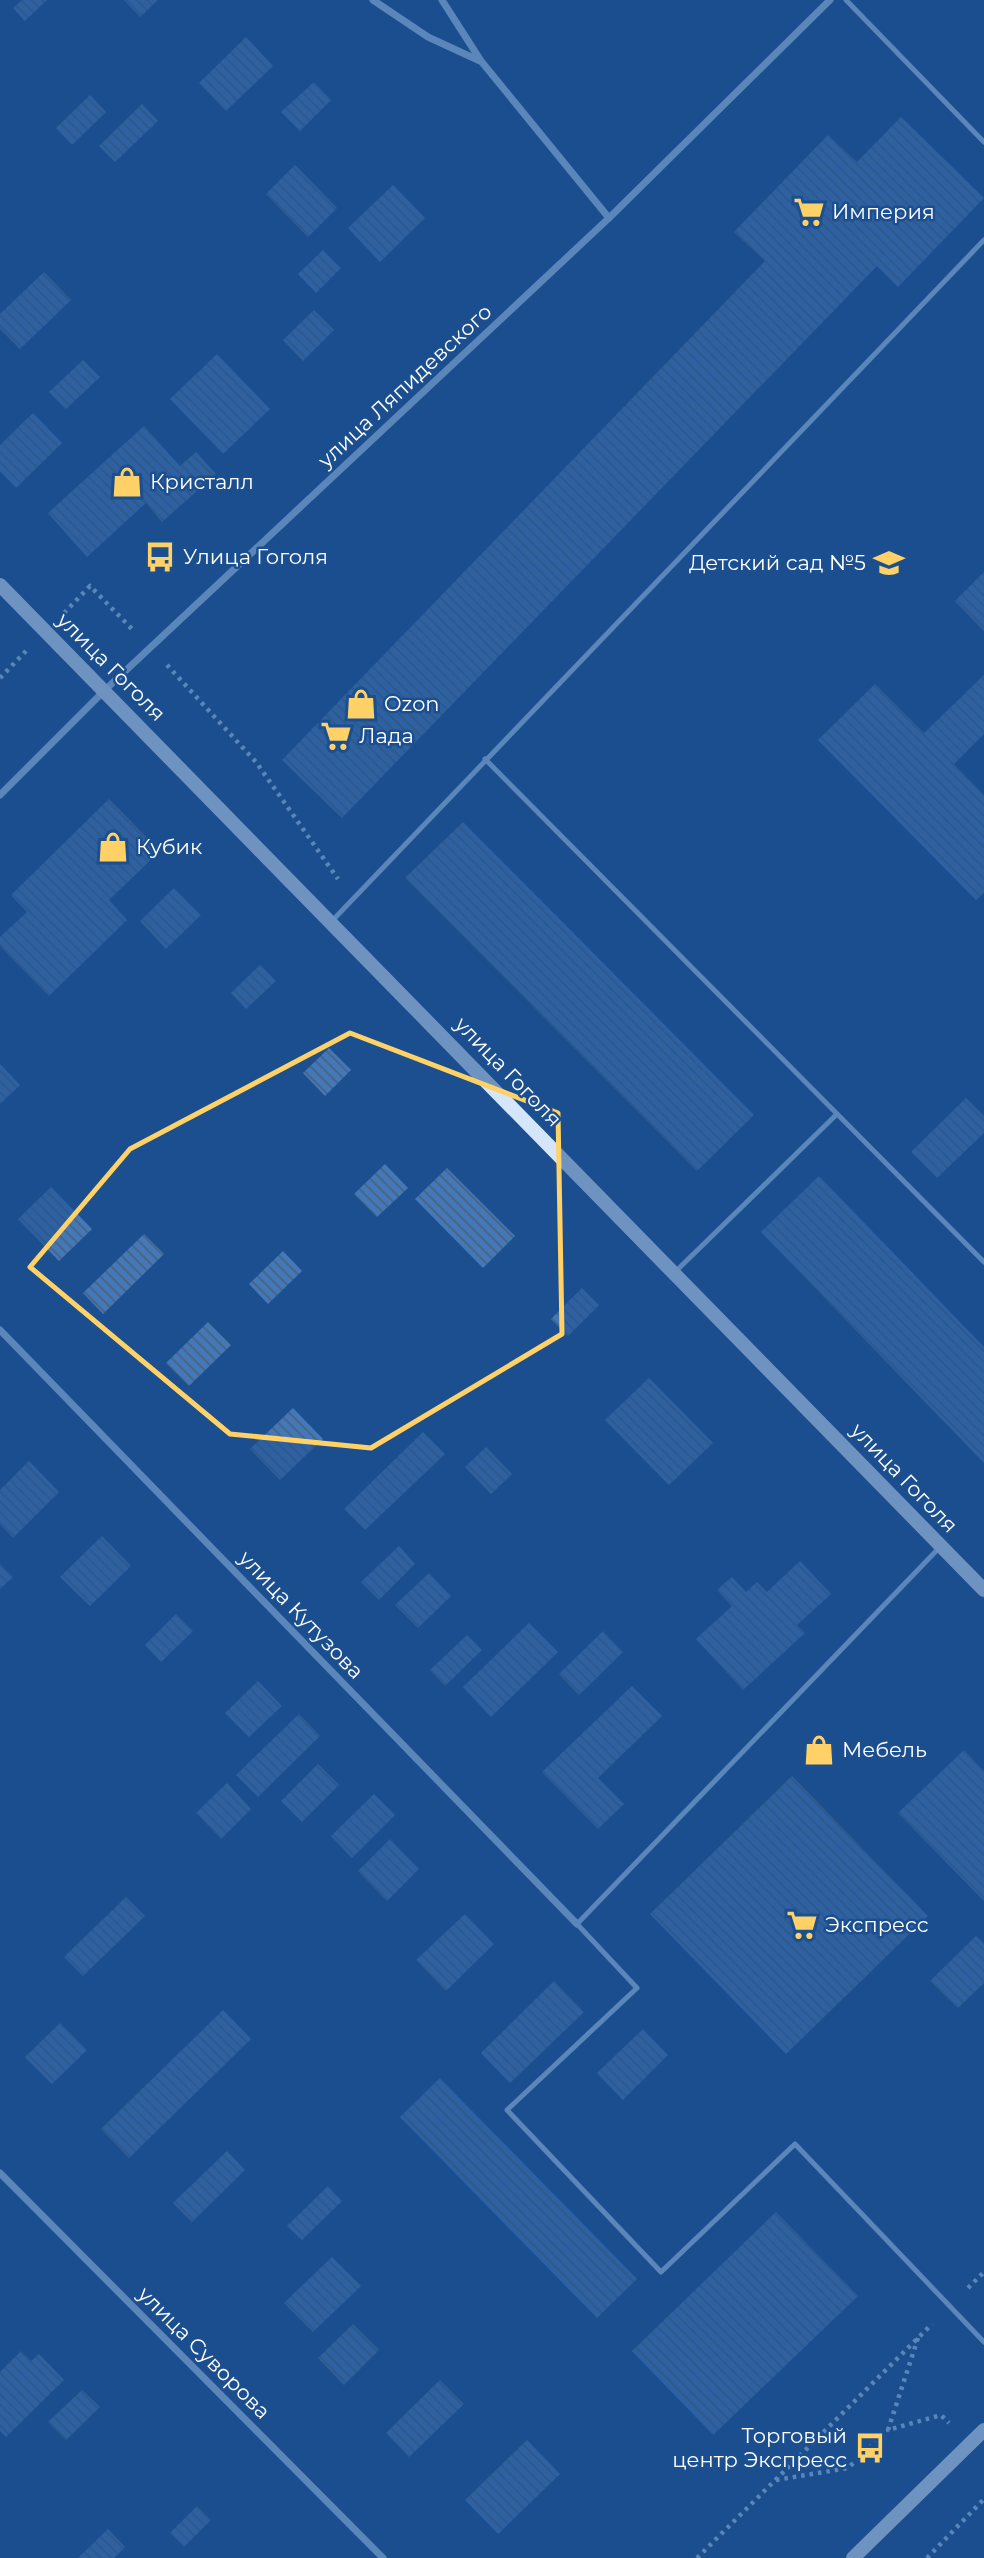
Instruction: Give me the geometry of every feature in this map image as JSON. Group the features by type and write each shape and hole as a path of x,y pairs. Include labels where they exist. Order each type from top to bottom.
{"main road":[{"name":"улица Гоголя","path":"0,585 106,690 984,1590"},
{"path":"853,2558 984,2430"}],"street":[{"path":"373,0 428,37 481,61"},
{"path":"442,0 481,61 609,218"},
{"name":"улица Ляпидевского","path":"0,794 106,690 609,218 830,0"},
{"name":"улица Кутузова","path":"0,1330 577,1924"},
{"name":"улица Суворова","path":"0,2173 383,2558"}],"lane":[{"path":"846,0 984,142"},
{"path":"331,922 984,240"},
{"path":"485,759 984,1262"},
{"path":"674,1273 837,1114"},
{"path":"941,1546 577,1924 637,1988 507,2110 660,2272 795,2144 984,2342"}],"path":[{"path":"90,586 256,762"},
{"path":"697,2558 984,2272"},
{"path":"888,2430 919,2337"},
{"path":"775,2480 848,2468 888,2430 941,2415 971,2443"},
{"path":"927,2558 984,2499"}],"highlighted area":[{"path":"350,1033 558,1113 562,1334 371,1448 230,1434 30,1267 130,1149"}],"building":[{"path":"22,0 47,0 25,21 13,8"},
{"path":"124,0 158,0 140,17"},
{"path":"246,37 273,66 226,111 199,83"},
{"path":"314,82 331,100 300,131 281,112"},
{"path":"90,95 106,112 72,145 56,128"},
{"path":"142,104 158,121 115,162 99,146"},
{"path":"901,117 984,198 898,287 877,266 342,818 282,760 765,261 734,232 828,135 857,162"},
{"path":"295,165 337,208 308,237 266,194"},
{"path":"393,185 425,218 380,262 348,228"},
{"path":"323,250 341,268 316,293 298,274"},
{"path":"44,272 71,300 20,349 0,329 0,314"},
{"path":"314,310 334,330 303,361 283,340"},
{"path":"217,354 270,409 223,454 170,399"},
{"path":"83,360 100,377 66,409 49,392"},
{"path":"33,413 62,443 16,488 0,471 0,445"},
{"path":"144,426 180,466 196,452 216,474 162,522 146,503 87,557 48,513"},
{"path":"984,572 984,631 955,601"},
{"path":"984,675 984,734 954,764 984,795 984,893 976,900 818,740 875,684 924,733"},
{"path":"109,799 160,851 109,900 127,920 49,996 0,946 0,937 27,912 11,895"},
{"path":"463,822 754,1115 697,1171 405,878"},
{"path":"174,888 201,915 166,949 140,921"},
{"path":"260,965 276,981 246,1009 231,993"},
{"path":"329,1048 351,1070 325,1096 303,1073"},
{"path":"0,1064 20,1085 0,1104"},
{"path":"966,1098 984,1116 984,1133 937,1178 911,1152"},
{"path":"385,1164 408,1188 377,1217 354,1194"},
{"path":"447,1168 515,1236 483,1268 415,1199"},
{"path":"819,1176 984,1347 984,1463 761,1232"},
{"path":"51,1187 92,1229 59,1261 18,1219"},
{"path":"144,1234 164,1254 103,1314 83,1293"},
{"path":"283,1251 302,1271 268,1304 249,1284"},
{"path":"582,1288 599,1305 568,1336 551,1319"},
{"path":"208,1322 231,1345 189,1386 166,1363"},
{"path":"649,1378 713,1443 669,1485 605,1420"},
{"path":"293,1408 323,1439 280,1480 250,1449"},
{"path":"423,1432 445,1454 365,1530 344,1509"},
{"path":"486,1447 512,1474 491,1494 465,1467"},
{"path":"29,1461 59,1492 13,1538 0,1524 0,1490"},
{"path":"102,1536 131,1566 90,1606 60,1577"},
{"path":"399,1546 415,1564 379,1600 361,1582"},
{"path":"800,1561 831,1594 797,1625 805,1633 743,1690 696,1639 732,1606 717,1590 732,1577 746,1592 757,1582 767,1592"},
{"path":"0,1564 13,1577 0,1589"},
{"path":"429,1573 451,1596 418,1628 395,1605"},
{"path":"176,1614 193,1631 161,1662 145,1645"},
{"path":"529,1623 558,1652 491,1717 463,1687"},
{"path":"603,1631 623,1652 579,1695 559,1674"},
{"path":"467,1635 482,1650 445,1686 430,1670"},
{"path":"258,1681 282,1706 249,1737 225,1713"},
{"path":"632,1686 662,1716 598,1778 624,1804 598,1829 542,1772"},
{"path":"299,1714 320,1736 258,1797 236,1775"},
{"path":"964,1750 984,1771 984,1901 898,1813"},
{"path":"318,1764 339,1785 302,1822 281,1801"},
{"path":"792,1776 928,1916 786,2054 650,1914"},
{"path":"227,1783 251,1809 221,1839 196,1813"},
{"path":"374,1794 395,1815 352,1858 331,1836"},
{"path":"390,1839 419,1869 387,1901 358,1871"},
{"path":"126,1897 145,1916 83,1976 64,1957"},
{"path":"465,1914 494,1944 446,1991 416,1960"},
{"path":"976,1936 984,1944 984,1983 958,2008 930,1981"},
{"path":"554,1981 584,2012 510,2083 481,2053"},
{"path":"223,2010 251,2039 129,2158 101,2129"},
{"path":"60,2023 87,2050 52,2084 25,2057"},
{"path":"643,2029 668,2055 623,2100 597,2073"},
{"path":"440,2078 637,2279 597,2318 400,2117"},
{"path":"227,2151 245,2170 192,2222 173,2203"},
{"path":"328,2186 342,2201 302,2240 287,2226"},
{"path":"776,2212 858,2296 713,2435 632,2351"},
{"path":"332,2257 361,2286 313,2332 284,2303"},
{"path":"353,2324 379,2350 344,2385 318,2358"},
{"path":"21,2351 31,2361 39,2354 64,2380 6,2437 0,2431 0,2372"},
{"path":"440,2380 464,2404 409,2457 386,2433"},
{"path":"82,2390 100,2407 66,2440 48,2422"},
{"path":"527,2440 560,2474 498,2534 465,2500"},
{"path":"197,2506 211,2520 184,2547 170,2533"},
{"path":"108,2529 125,2547 114,2558 78,2558"}],"place":[{"name":"Империя","path":"809,212"},
{"name":"Кристалл","path":"127,482"},
{"name":"Улица Гоголя","path":"160,557"},
{"name":"Детский сад №5","path":"889,563"},
{"name":"Ozon","path":"361,704"},
{"name":"Лада","path":"336,736"},
{"name":"Кубик","path":"113,847"},
{"name":"Мебель","path":"819,1750"},
{"name":"Экспресс","path":"802,1925"},
{"name":"Торговый центр Экспресс","path":"870,2448"}]}
